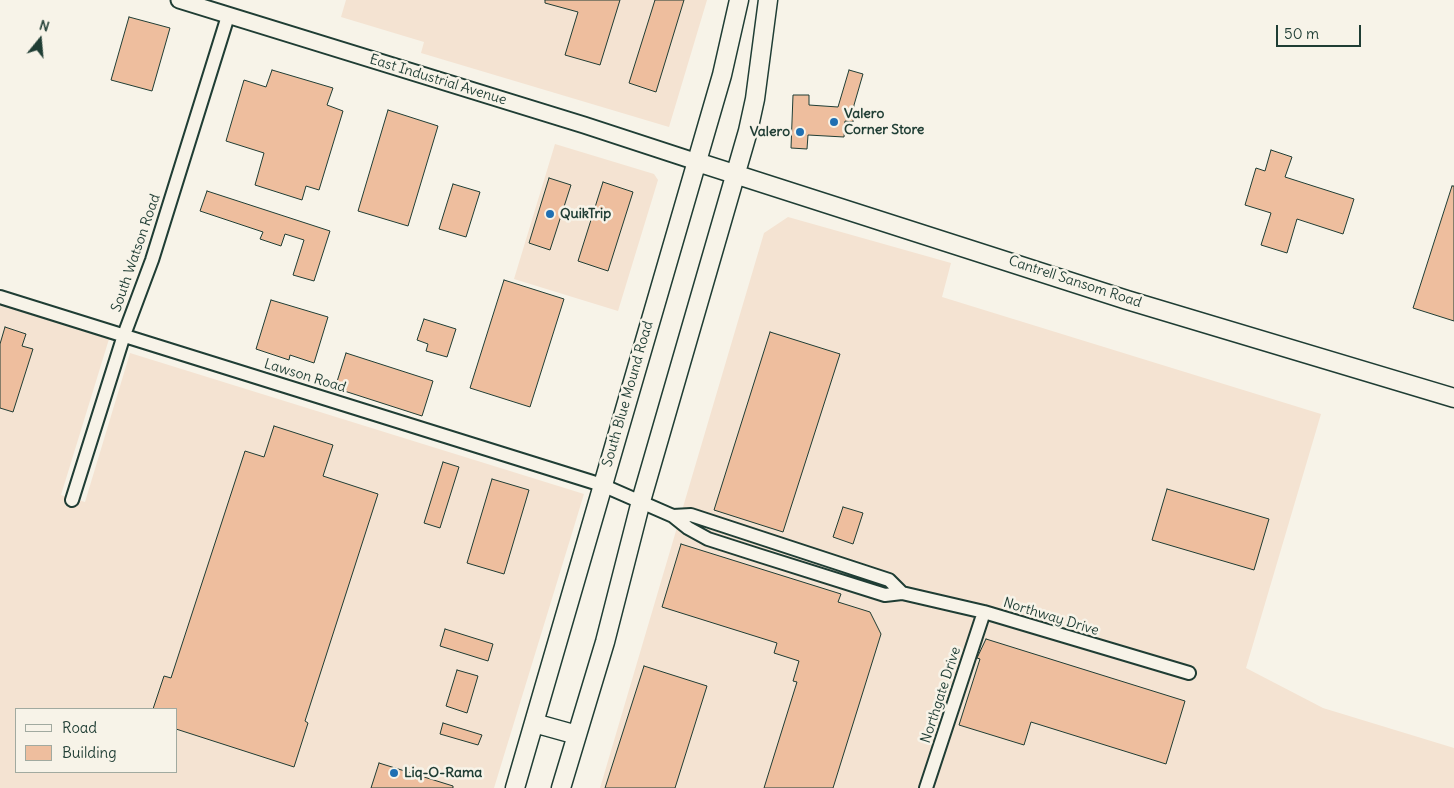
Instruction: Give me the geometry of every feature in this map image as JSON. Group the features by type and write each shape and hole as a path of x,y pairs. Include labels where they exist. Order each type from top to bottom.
{"main road":[{"name":"South Blue Mound Road","path":"515,788 722,75 739,0"},
{"path":"561,788 605,642 641,501 736,174 755,99 768,0"},
{"name":"Cantrell Sansom Road","path":"697,162 1144,305 1454,398"},
{"path":"534,723 577,735"}],"street":[{"name":"East Industrial Avenue","path":"179,0 584,125 697,162"},
{"name":"South Watson Road","path":"72,500 124,335 152,260 228,16"},
{"name":"Lawson Road","path":"0,297 602,485"},
{"name":"Northway Drive","path":"602,485 673,516 688,528 708,539 885,594 902,593 984,612 1189,674"},
{"name":"Northway Drive","path":"673,516 691,515 889,580 902,593"},
{"name":"Northgate Drive","path":"926,788 984,612"}],"shaded area":[{"path":"346,0 707,0 669,127 421,53 424,42 341,17"},
{"path":"555,144 654,174 658,180 618,311 514,279"},
{"path":"788,217 951,263 942,297 1321,414 1246,668 1323,708 1454,748 1454,788 600,788 764,233"},
{"path":"0,305 109,339 61,495 85,502 130,353 584,494 494,788 0,788"}],"building":[{"path":"545,0 620,0 600,65 565,55 578,12 545,3"},
{"path":"655,0 684,0 656,92 629,83"},
{"path":"129,17 170,28 152,91 111,80"},
{"path":"272,70 333,88 327,105 343,111 319,190 306,186 302,200 255,185 264,153 226,141 244,80 266,87"},
{"path":"849,70 863,74 854,105 853,122 845,121 844,137 808,135 807,149 791,148 793,95 809,95 809,105 838,107"},
{"path":"388,110 438,126 408,226 358,211"},
{"path":"1271,150 1292,157 1285,177 1354,199 1343,234 1297,219 1287,253 1261,245 1271,213 1245,205 1256,168 1265,171"},
{"name":"QuikTrip","path":"549,178 571,185 550,250 529,243"},
{"name":"QuikTrip","path":"603,182 633,192 608,271 578,261"},
{"path":"453,184 480,192 466,237 439,229"},
{"path":"1452,186 1454,186 1454,321 1413,308"},
{"path":"207,191 330,231 314,281 293,275 304,240 285,234 281,246 260,239 263,232 200,211"},
{"path":"504,280 564,299 530,407 470,388"},
{"path":"271,300 328,317 314,363 290,355 289,360 256,349"},
{"path":"424,319 456,329 447,357 426,351 428,344 417,340"},
{"path":"5,327 26,334 22,346 33,349 13,412 0,408 0,344"},
{"path":"770,332 840,354 783,532 714,510"},
{"path":"346,353 433,381 422,416 335,388"},
{"path":"274,426 333,445 323,476 378,494 305,721 308,723 294,767 178,730 178,708 153,708 164,676 171,678 245,451 264,457"},
{"path":"443,462 459,467 440,528 424,523"},
{"path":"492,479 529,490 504,574 467,563"},
{"path":"1167,489 1269,519 1254,570 1152,540"},
{"path":"843,507 863,513 853,544 833,537"},
{"path":"681,544 841,594 838,602 870,612 881,634 833,788 764,788 797,682 793,681 799,661 774,653 777,643 662,607"},
{"path":"445,629 493,644 488,661 440,646"},
{"path":"986,639 1185,701 1166,764 1031,722 1024,745 959,725 980,659 977,658"},
{"path":"644,666 707,686 675,788 605,788"},
{"path":"457,670 478,676 467,713 446,706"},
{"path":"443,723 482,735 478,745 440,734"},
{"name":"Liq-O-Rama","path":"379,763 453,786 453,788 371,788"}],"place":[{"name":"Valero Corner Store","path":"834,122"},
{"name":"Valero","path":"800,132"},
{"name":"QuikTrip","path":"550,214"},
{"name":"Liq-O-Rama","path":"394,773"}]}
